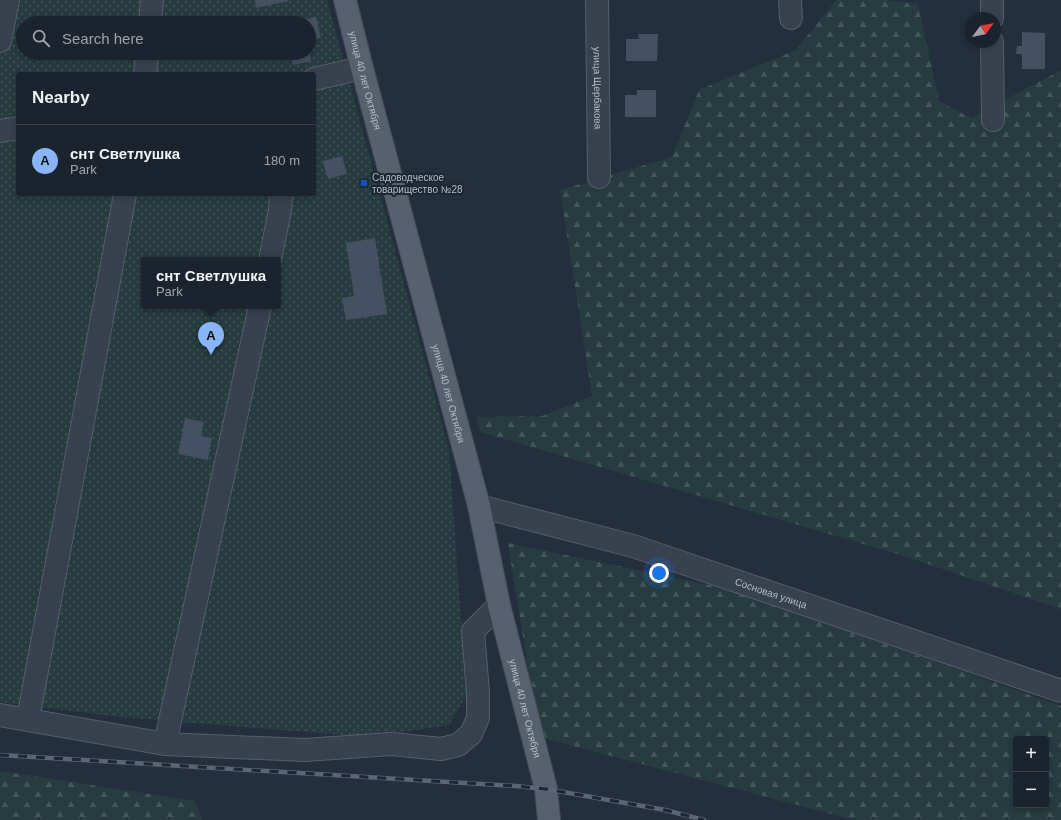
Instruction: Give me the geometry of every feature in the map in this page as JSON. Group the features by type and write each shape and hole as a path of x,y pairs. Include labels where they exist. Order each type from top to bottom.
{"main road":[{"name":"улица 40 лет Октября","path":"345,0 479,506 499,605 546,789 549,820"}],"street":[{"path":"0,41 8,0"},
{"path":"151,16 152,0"},
{"name":"улица Щербакова","path":"597,0 599,177"},
{"path":"992,0 992,12"},
{"path":"992,48 993,120"},
{"path":"145,72 146,60"},
{"path":"316,79 362,68"},
{"path":"0,131 16,128"},
{"path":"28,719 125,196"},
{"path":"271,257 280,210 281,196"},
{"path":"165,744 259,309"},
{"name":"Сосновая улица","path":"479,506 634,546 1061,691"},
{"path":"0,715 165,744 304,750 391,744 441,749 458,745 471,734 478,718 478,693 472,631 499,605"}],"green space":[{"path":"0,0 327,0 449,450 461,620 473,684 449,725 370,737 120,717 0,702"},
{"path":"836,0 885,0 918,4 939,101 971,118 1061,70 1061,609 904,556 481,432 476,417 542,416 592,396 560,190 672,157 699,90 796,50"},
{"path":"508,543 729,589 1061,706 1061,820 854,820 539,737"},
{"path":"0,771 195,801 202,820 0,820"}],"building":[{"path":"255,0 289,0 289,1 256,8"},
{"path":"316,17 321,38 316,39"},
{"path":"1022,32 1045,33 1045,69 1022,69 1022,54 1016,54 1017,46 1022,46"},
{"path":"638,34 658,34 657,61 626,61 626,39 639,39"},
{"path":"292,60 311,60 311,61 293,65"},
{"path":"637,90 656,90 656,117 625,117 625,95 637,95"},
{"path":"342,156 347,174 328,179 323,161"},
{"path":"375,238 387,314 346,320 342,298 354,296 346,243"},
{"path":"185,418 204,422 201,436 212,438 208,460 178,454"}],"railway":[{"path":"0,755 516,786 546,789 665,810 704,820"}],"place":[{"name":"Садоводческое товарищество №28","path":"364,183"},
{"name":"снт Светлушка","path":"211,355"}]}
